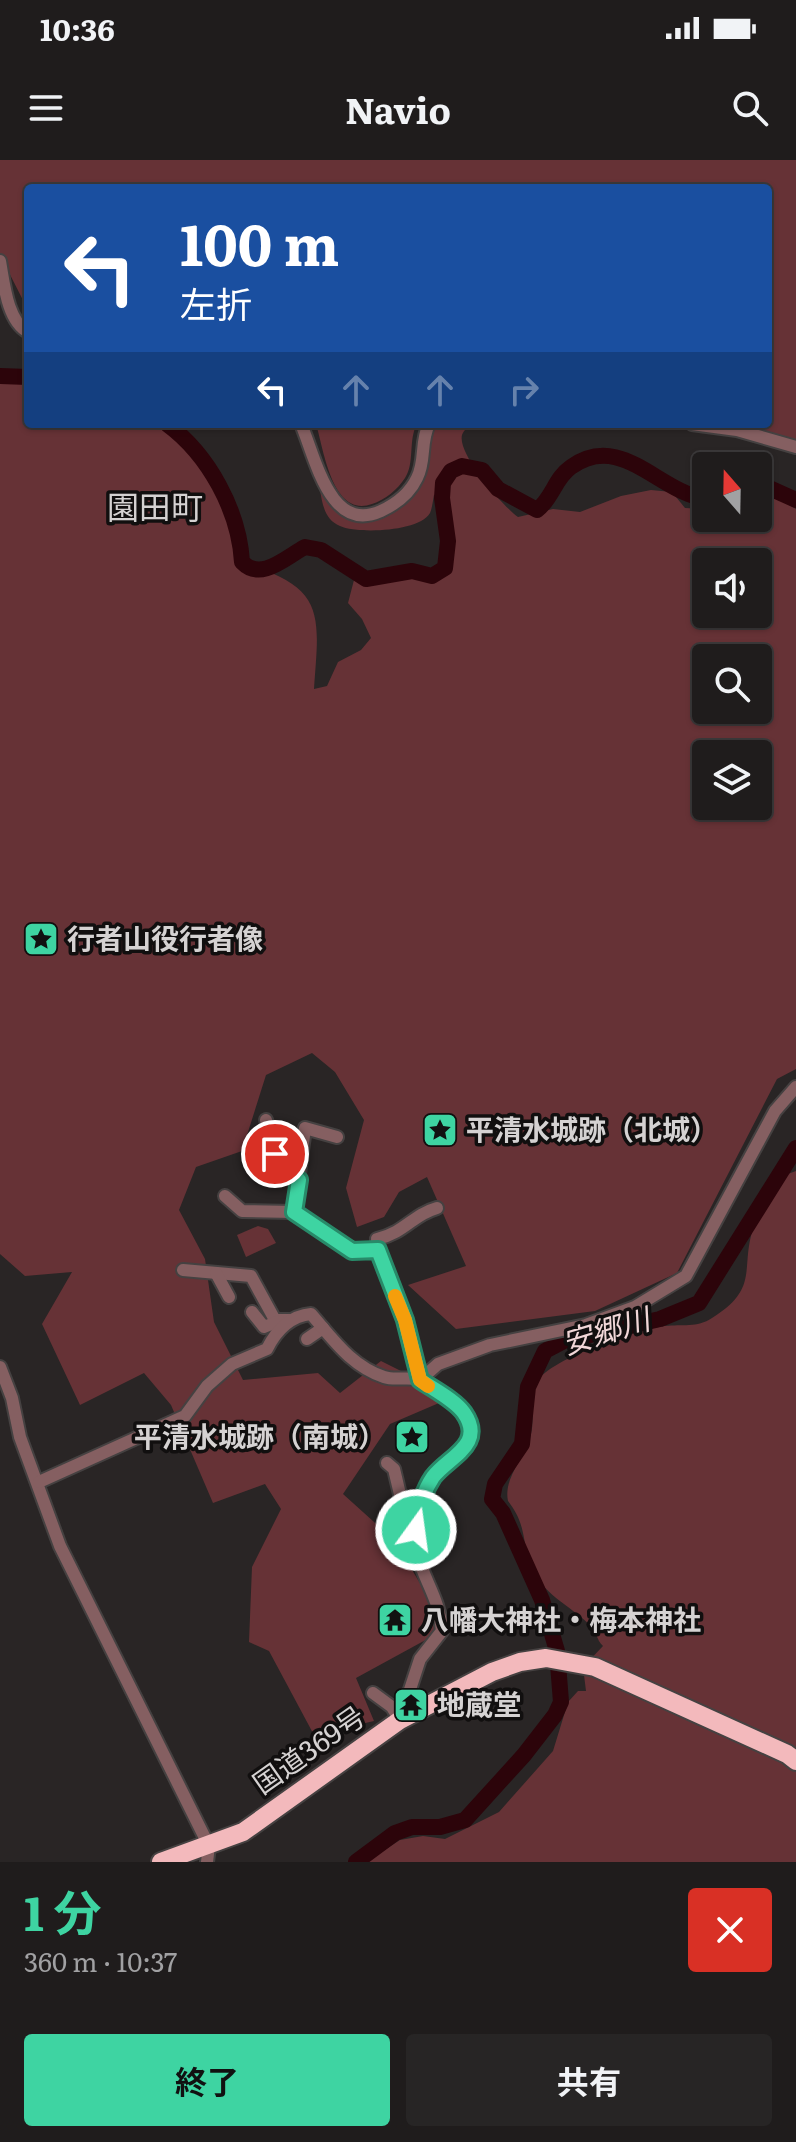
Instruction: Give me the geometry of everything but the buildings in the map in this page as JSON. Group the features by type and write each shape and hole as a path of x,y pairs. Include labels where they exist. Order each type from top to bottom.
{"highway":[{"name":"国道369号","path":"161,1862 208,1854 400,1720 492,1672 520,1662 546,1658 593,1666 787,1754 796,1761"}],"street":[{"path":"0,261 11,309 24,330"},
{"path":"303,428 333,500 350,515 368,516 390,507 415,483 420,469 421,444 427,428"},
{"path":"722,428 796,447"},
{"path":"420,1380 438,1364 490,1345 586,1325 635,1307 686,1276 775,1111 796,1087"},
{"path":"266,1120 280,1163 299,1180"},
{"path":"294,1212 305,1128 337,1137"},
{"path":"225,1196 242,1211 294,1212 352,1251 378,1250"},
{"path":"420,1380 405,1320 378,1250 377,1239 404,1230 422,1212 437,1208"},
{"path":"183,1270 251,1276 267,1311 285,1320"},
{"path":"216,1273 229,1297"},
{"path":"252,1312 264,1327 311,1314 345,1355 358,1364 384,1378 420,1380 464,1412 471,1431 465,1449 434,1476 418,1507 415,1552"},
{"path":"39,1482 185,1416 215,1379 240,1359 267,1349 285,1320"},
{"path":"307,1339 323,1328"},
{"path":"0,1367 12,1398 20,1437 60,1546 208,1854"},
{"path":"387,1463 394,1469 415,1552 441,1618 442,1631 420,1659 400,1720"},
{"path":"373,1693 392,1707 400,1720"}],"shaded area":[{"path":"0,160 796,160 796,448 712,428 772,428 772,184 24,184 24,302 0,255"},
{"path":"0,380 24,382 24,428 164,428 179,438 223,505 245,564 291,583 312,608 317,642 314,689 327,686 338,662 361,650 371,638 362,619 348,603 354,580 406,580 431,570 441,563 448,552 446,491 434,495 430,513 414,524 387,530 360,530 348,529 331,520 325,511 320,489 339,514 353,520 368,519 398,508 413,496 423,480 434,428 467,428 462,435 462,444 467,454 492,491 518,517 553,509 580,512 621,496 651,490 672,492 685,508 692,508 692,532 772,532 772,495 796,509 796,1069 777,1079 677,1273 595,1311 456,1329 408,1285 466,1266 427,1177 399,1192 384,1217 357,1227 346,1188 364,1120 335,1072 312,1053 266,1075 242,1151 196,1167 179,1210 205,1259 214,1322 243,1380 318,1373 340,1393 381,1361 453,1397 390,1424 343,1494 394,1540 441,1618 442,1631 356,1678 374,1721 314,1735 269,1651 249,1642 252,1567 281,1509 265,1484 213,1503 171,1405 144,1373 80,1405 42,1324 72,1272 25,1276 0,1254"},
{"path":"317,428 415,428 405,478 391,494 377,502 358,506 348,501 339,492"},
{"path":"796,1171 796,1862 366,1862 400,1840 423,1836 445,1839 499,1812 553,1751 568,1702 578,1691 586,1691 583,1667 603,1646 593,1628 549,1591 535,1574 521,1524 508,1501 512,1475 531,1434 535,1385 542,1375 555,1366 594,1347 652,1328 701,1323 727,1307 743,1287 749,1243 758,1216 782,1176"},
{"path":"258,1226 268,1229 276,1243 246,1257 237,1235"}],"waterway":[{"name":"安郷川","path":"0,376 24,377"},
{"name":"安郷川","path":"172,428 196,451 219,486 235,523 242,562 257,570 274,566 305,547 321,550 366,579 412,571 432,576 445,568 448,541 443,483 451,471 462,466 482,470 498,489 537,510 571,467 589,458 606,456 623,459 692,495"},
{"name":"安郷川","path":"772,489 796,500"},
{"name":"安郷川","path":"356,1862 395,1833 412,1827 440,1827 465,1820 524,1755 555,1715 561,1702 557,1651 542,1600 503,1513 492,1499 495,1484 522,1444 528,1387 545,1351 564,1341 660,1319 699,1303 796,1148"}],"slow traffic":[{"path":"395,1296 405,1320 420,1380 428,1386"}],"place":[{"name":"行者山役行者像","path":"41,939"},
{"name":"平清水城跡（北城）","path":"440,1130"},
{"name":"平清水城跡（南城）","path":"412,1437"},
{"name":"八幡大神社・梅本神社","path":"395,1620"},
{"name":"地蔵堂","path":"411,1705"}],"district":[{"name":"園田町","path":"155,508"}],"route":[{"path":"275,1154 280,1163 299,1180 294,1212 352,1251 378,1250 405,1320 420,1380 464,1412 471,1431 465,1449 434,1476 418,1507 416,1530"}]}
